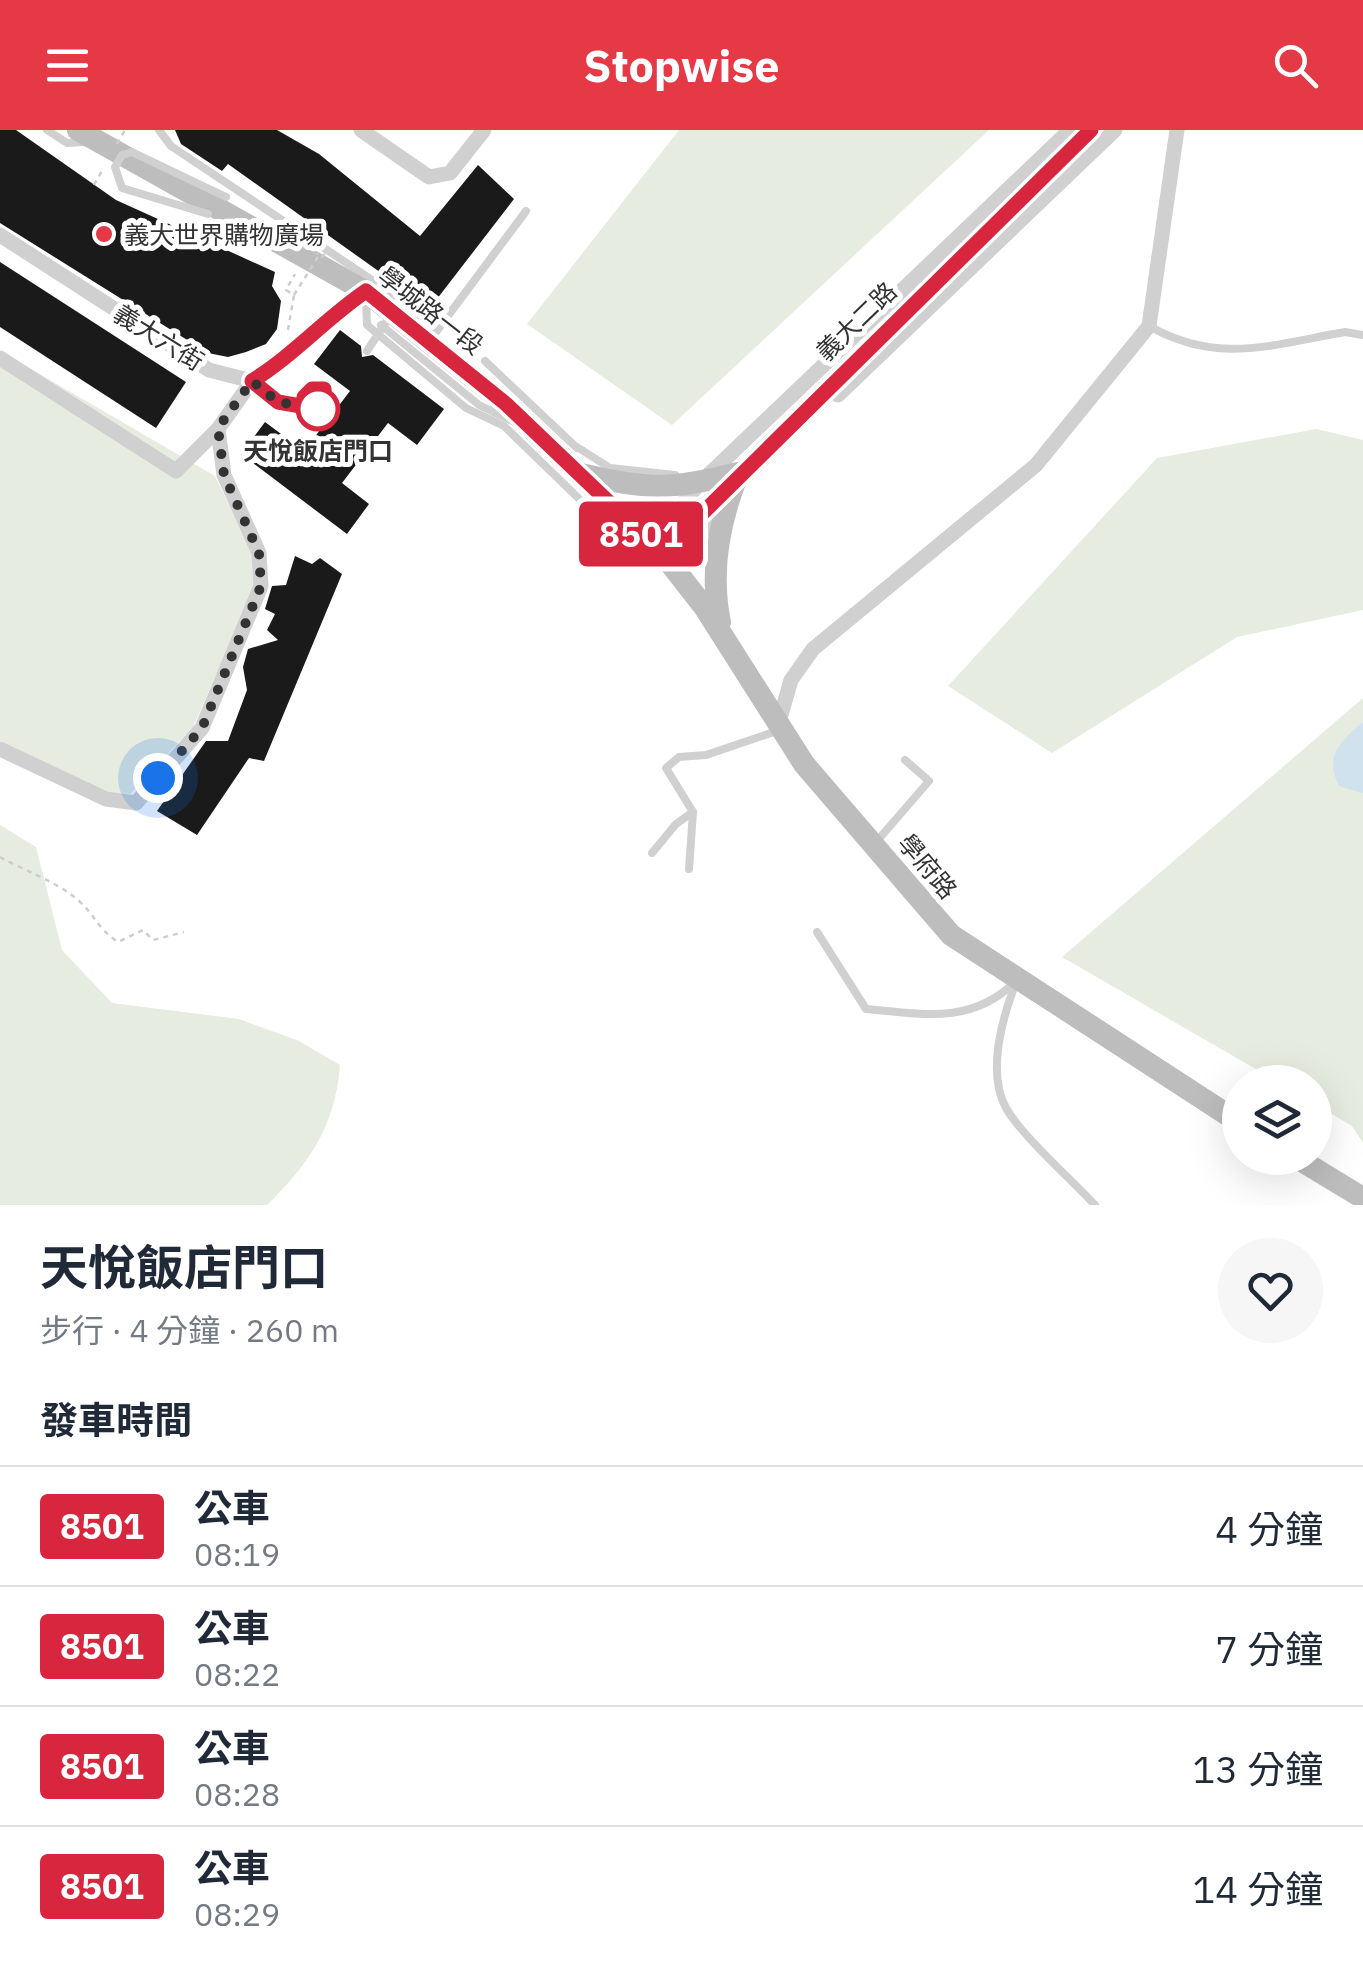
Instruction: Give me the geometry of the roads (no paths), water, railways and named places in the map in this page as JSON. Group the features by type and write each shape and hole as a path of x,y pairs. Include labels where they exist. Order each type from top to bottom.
{"main road":[{"name":"義大二路","path":"662,553 730,468 1091,130"},
{"name":"學城路一段","path":"91,133 220,214 370,287 534,432 662,553"},
{"path":"576,472 637,488 680,488 730,468"},
{"path":"723,635 714,594 730,468"},
{"name":"學府路","path":"662,553 723,635 804,764 950,934 1222,1111"},
{"path":"1325,1175 1363,1198"}],"street":[{"path":"360,130 429,178 450,172 484,130"},
{"path":"730,468 1070,130"},
{"path":"700,483 660,529 662,553 686,551 726,506 1116,130"},
{"path":"780,726 791,680 812,649 1036,465 1149,326 1177,130"},
{"name":"義大六街","path":"0,236 209,370 252,381"},
{"path":"0,358 176,470 218,428 252,381 286,360 331,316 370,287"},
{"path":"0,749 106,799 136,803 202,728 261,586 259,553 224,475 218,428"}],"lane":[{"path":"47,130 67,143 91,133"},
{"path":"159,130 172,146 370,287 367,325 466,408 504,426 632,550 662,553"},
{"path":"132,152 220,214 122,188 114,167 122,155 132,152"},
{"path":"429,342 526,211"},
{"path":"368,351 408,290"},
{"path":"381,326 479,405 534,432"},
{"path":"1149,326 1180,343 1231,352 1345,332 1363,334"},
{"path":"484,361 577,447 610,468 682,476 730,468"},
{"path":"252,381 278,402 305,408"},
{"path":"576,472 577,447"},
{"path":"689,868 693,812 666,768 680,757 706,756 780,726"},
{"path":"874,844 928,781 905,760"},
{"path":"652,853 676,824 693,812"},
{"path":"817,932 866,1008 948,1017 994,1002 1017,980"},
{"path":"1017,980 1002,1016 998,1086 1006,1108 1095,1205"}],"water":[{"path":"1363,722 1362,793 1339,786 1333,766 1341,743"}],"place":[{"name":"義大世界購物廣場","path":"104,234"},
{"name":"天悅飯店門口","path":"318,409"}]}
